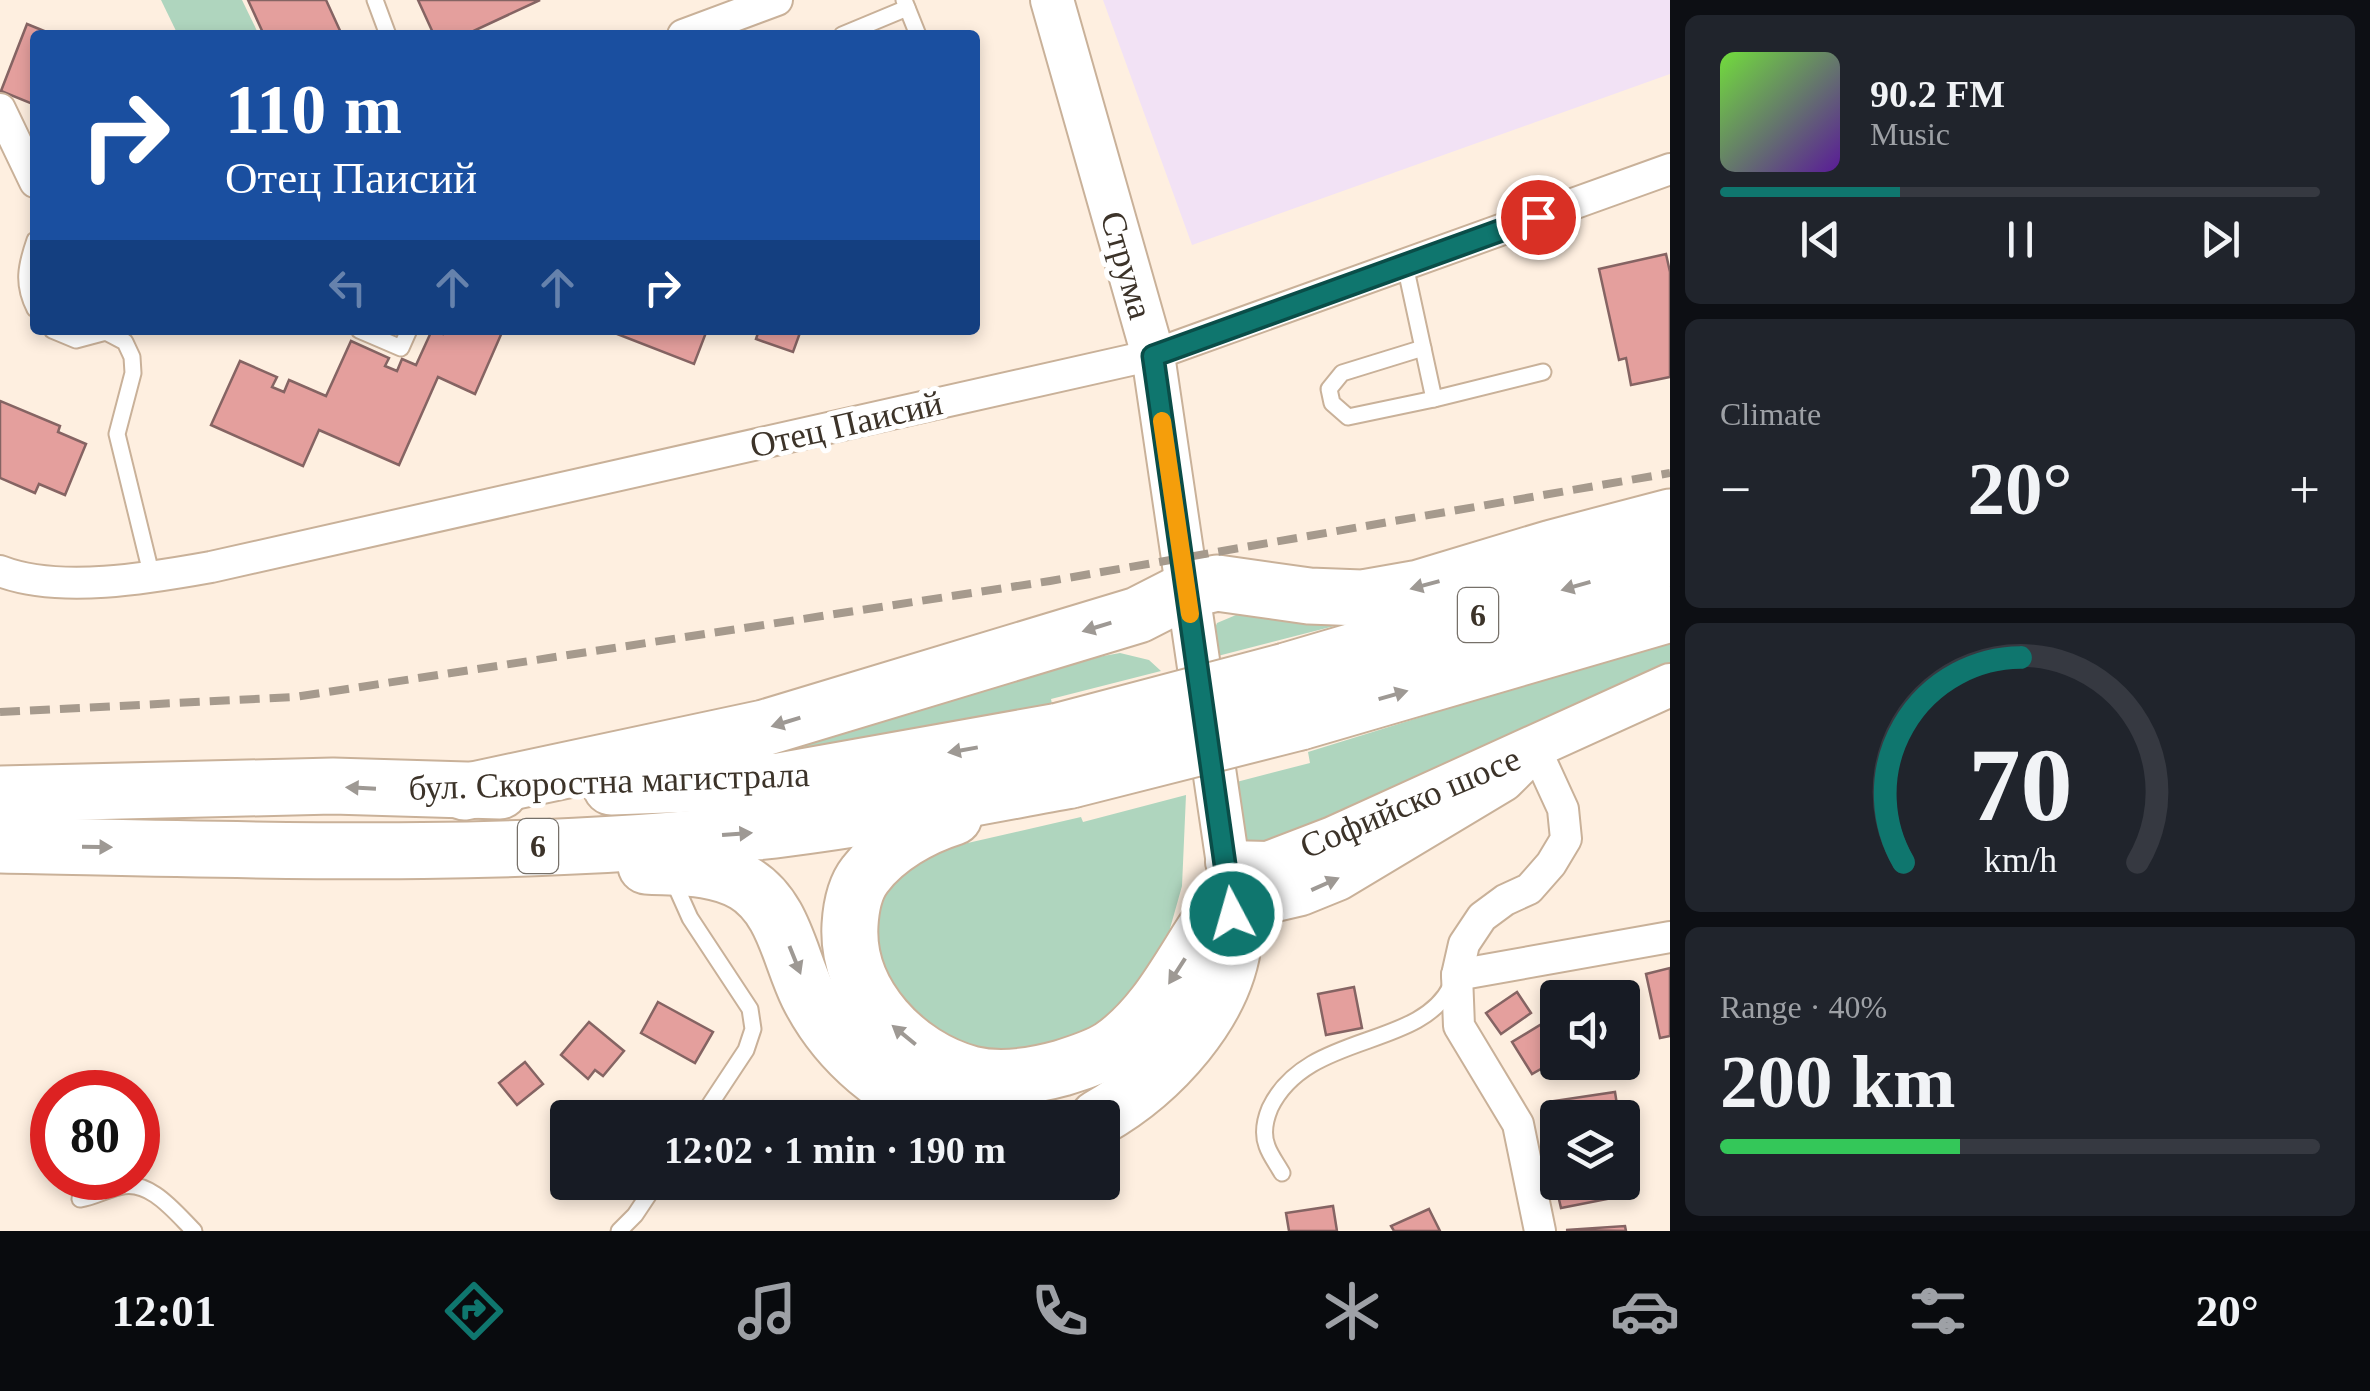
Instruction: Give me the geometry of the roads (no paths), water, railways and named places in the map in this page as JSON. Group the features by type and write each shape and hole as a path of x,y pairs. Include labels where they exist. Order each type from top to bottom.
{"highway":[{"path":"464,792 764,728 1138,615 1187,590 1216,584 1309,596 1362,598 1419,588 1670,517"},
{"name":"бул. Скоростна магистрала","path":"1293,697 1670,558"},
{"name":"бул. Скоростна магистрала","path":"0,845 394,852 757,832 882,815 1065,756 1293,697 1670,614"},
{"path":"1065,756 912,835 864,875 850,905 852,963 864,992 904,1038 970,1074 1003,1078 1078,1064 1109,1049 1138,1026 1164,991 1229,876"},
{"name":"бул. Скоростна магистрала","path":"0,794 333,786 464,792 780,781 1065,756"},
{"path":"394,852 706,869 746,884 774,912 808,995 832,1033 861,1066 914,1100"},
{"path":"1120,1105 1157,1076 1188,1042 1212,1003 1234,938 1229,876"}],"main road":[{"name":"Струма","path":"1052,0 1153,356 1229,876"},
{"name":"Софийско шосе","path":"1229,876 1271,900 1302,894 1338,879 1502,780 1534,748 1670,685"}],"street":[{"path":"696,30 777,0"},
{"path":"0,109 30,172"},
{"name":"Отец Паисий","path":"0,571 15,577 75,582 152,577 211,567 1153,356 1670,169"},
{"path":"1534,748 1562,809 1566,839 1529,889 1482,917 1464,944 1456,975 1459,1026 1518,1124 1540,1231"},
{"path":"1456,975 1670,937"}],"lane":[{"path":"376,0 386,30"},
{"path":"852,30 906,4 916,30"},
{"path":"30,253 25,282 30,296"},
{"path":"1405,264 1434,398"},
{"path":"64,335 76,340 95,335"},
{"path":"112,335 125,342 132,357 133,373 117,434 152,577"},
{"path":"371,335 401,348 407,335"},
{"path":"1423,348 1342,374 1330,389 1332,404 1348,416 1543,372"},
{"path":"668,867 690,918 750,1009 753,1029 746,1050 713,1100"},
{"path":"1282,1173 1266,1144 1264,1121 1277,1094 1303,1069 1332,1052 1410,1024 1443,1002 1456,975"},
{"path":"160,1198 194,1231"},
{"path":"618,1231 645,1200"}],"railway":[{"path":"0,712 295,697 1050,581 1670,473"}]}
